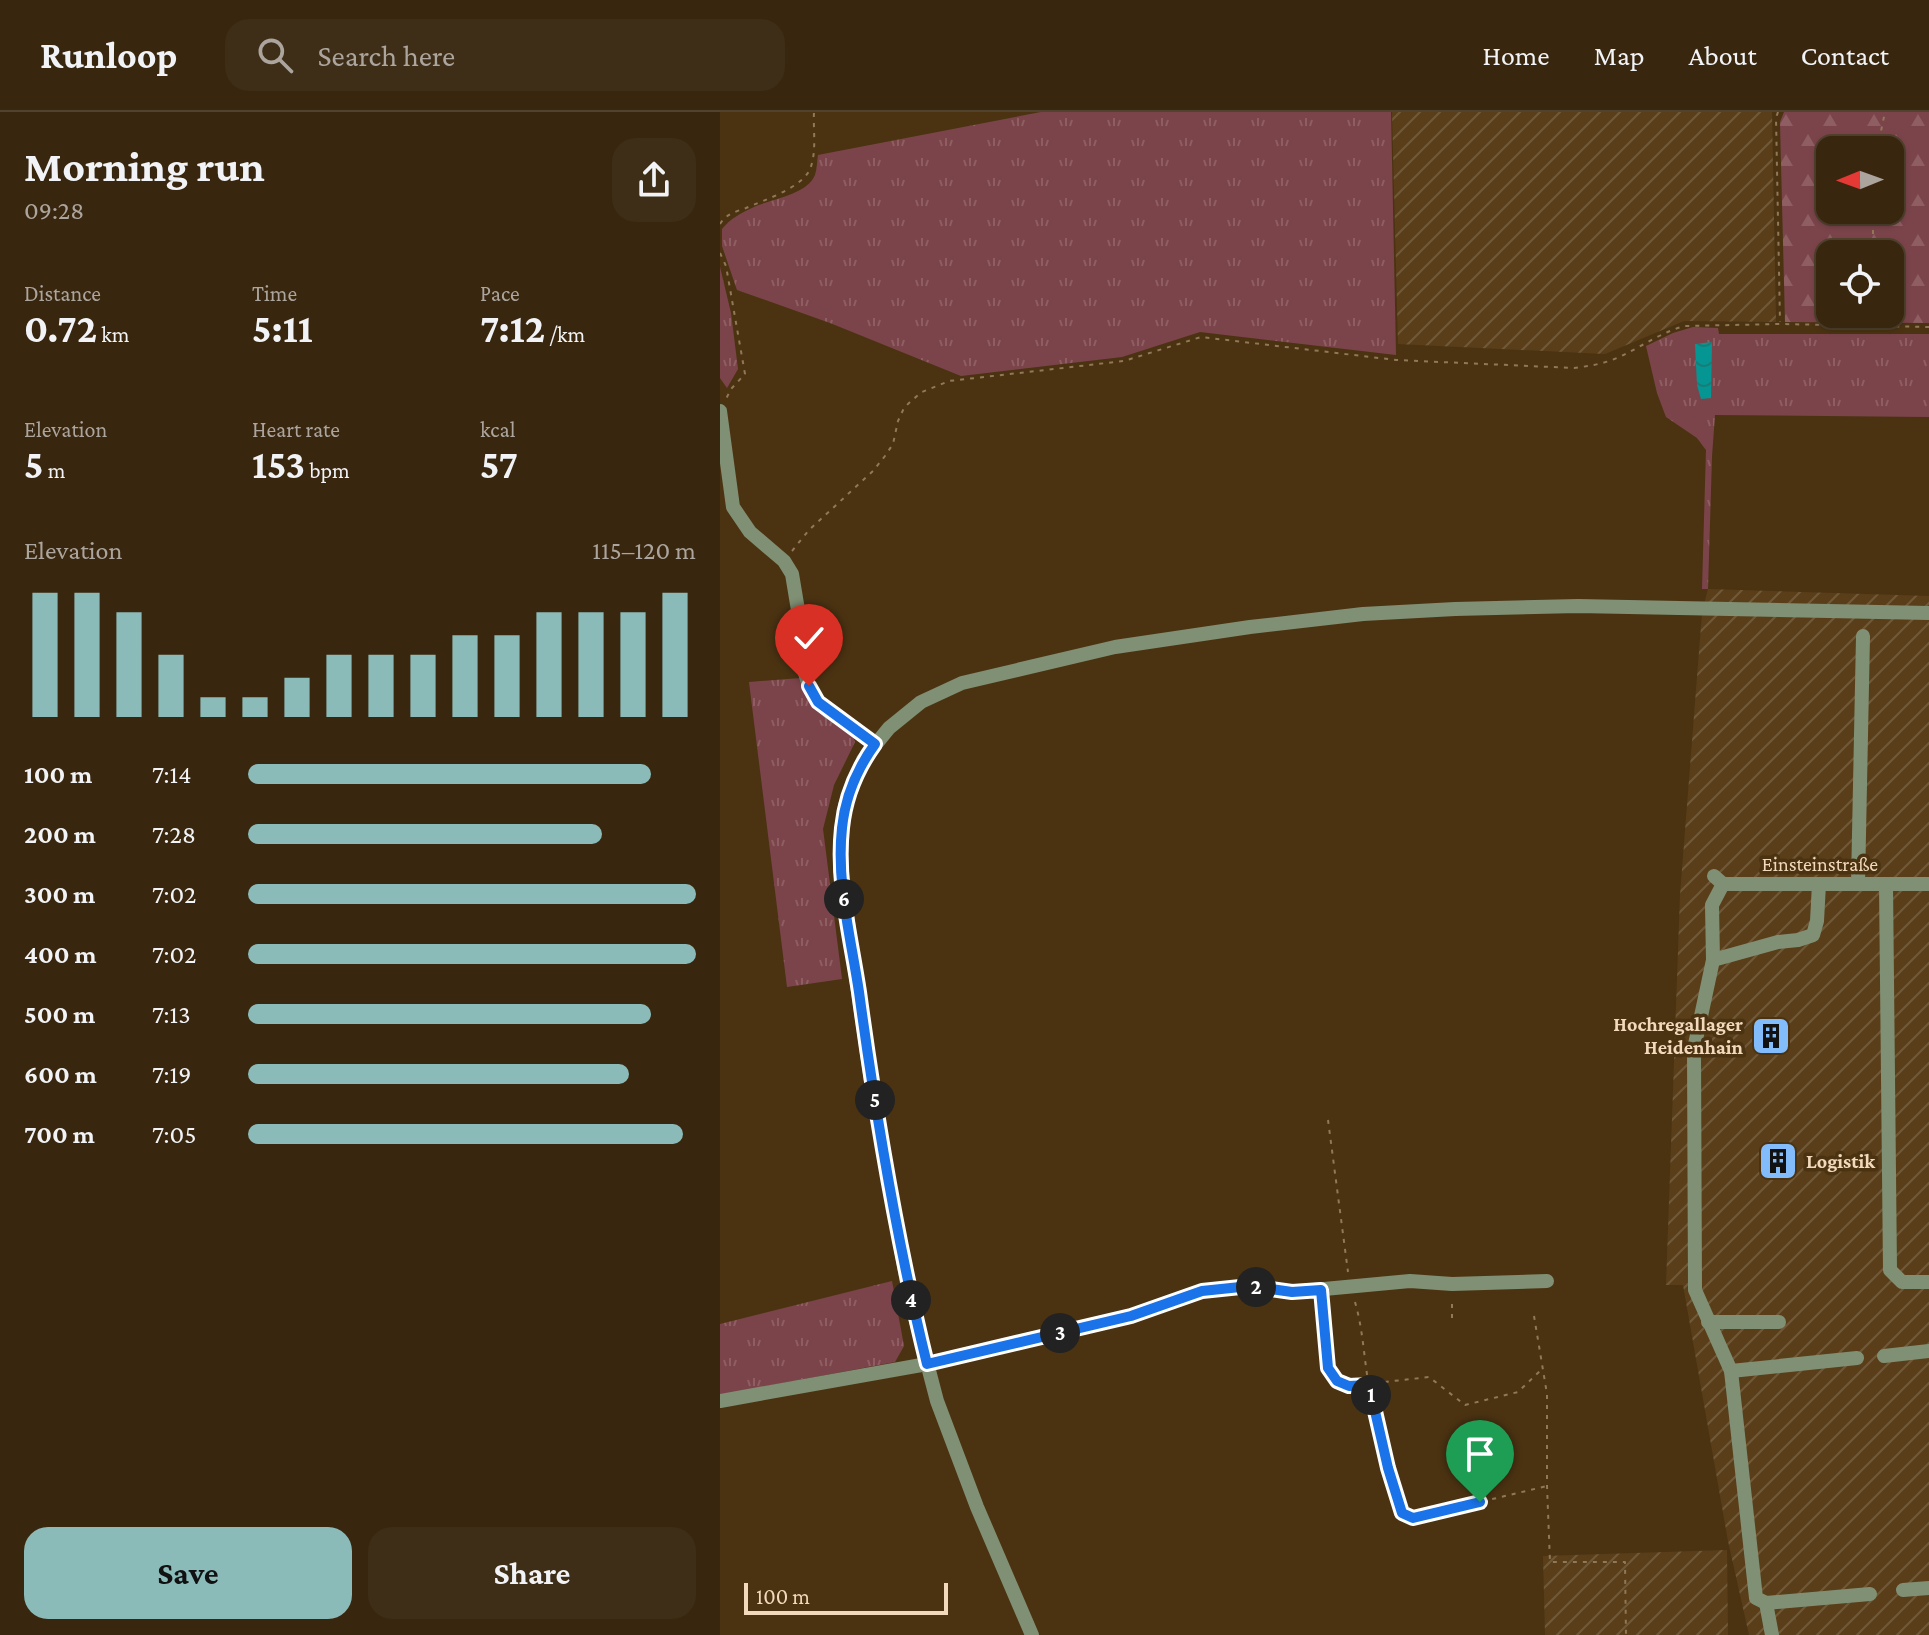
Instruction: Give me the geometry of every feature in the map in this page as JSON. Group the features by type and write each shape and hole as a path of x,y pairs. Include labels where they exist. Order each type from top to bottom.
{"street":[{"path":"723,405 733,507 750,532 784,561 792,574 801,652 809,686 818,702 875,744"},
{"path":"1032,1635 977,1507 937,1401 909,1294 871,1081 840,867 845,805 863,760 889,728 921,702 962,683 1115,647 1363,614 1593,606 1929,613"},
{"path":"1858,884 1863,636"},
{"name":"Einsteinstraße","path":"1713,960 1712,905 1718,880 1929,884"},
{"path":"1819,884 1813,935 1713,960 1694,1049 1695,1290 1731,1371 1756,1598 1766,1603 1870,1594"},
{"path":"1886,884 1890,1270 1902,1282 1929,1282"},
{"path":"720,1401 927,1364 1131,1316 1202,1291 1250,1286 1292,1292 1410,1281 1452,1284 1547,1281"},
{"path":"1708,1322 1779,1322"},
{"path":"1884,1356 1929,1351"},
{"path":"1731,1371 1857,1358"},
{"path":"1903,1590 1929,1588"},
{"path":"1766,1603 1772,1635"}],"path":[{"path":"720,224 725,216 775,196 804,179 813,156 814,112"},
{"path":"1778,112 1780,324"},
{"path":"1880,136 1885,112"},
{"path":"720,253 726,266 745,374 731,389 723,405"},
{"path":"784,561 809,530 885,456 893,444 904,408 922,392 949,381 1124,361 1201,337 1396,360 1574,368 1616,359 1673,329 1685,326 1816,325"},
{"path":"1904,327 1929,327"},
{"path":"1328,1120 1351,1288 1369,1385 1402,1513 1413,1518 1547,1486"},
{"path":"1452,1284 1452,1318"},
{"path":"1321,1290 1328,1368 1337,1381 1349,1386 1429,1377 1465,1405 1518,1392 1542,1369"},
{"path":"1534,1316 1547,1394 1550,1562 1625,1562 1626,1635"}],"shaded area":[{"path":"1392,112 1772,112 1776,322 1684,321 1605,354 1398,344"},
{"path":"1708,589 1929,596 1929,1635 1749,1635 1728,1541 1683,1285 1666,1285 1680,895 1702,613"},
{"path":"1727,1550 1728,1635 1545,1635 1543,1556"}],"green space":[{"path":"1041,112 1391,112 1396,355 1200,332 1122,357 961,376 830,323 737,290 722,246 722,229 745,211 788,196 811,182 818,155"},
{"path":"1784,112 1929,112 1929,323 1904,323 1904,240 1816,240 1816,322 1785,322 1780,122"},
{"path":"720,267 731,313 738,369 727,388 720,378"},
{"path":"1693,327 1718,328 1719,334 1929,334 1929,417 1715,415 1708,589 1702,589 1706,450 1697,438 1666,417 1646,346"},
{"path":"801,678 855,742 834,785 823,829 842,979 787,987 749,682"},
{"path":"892,1281 904,1346 895,1362 720,1395 720,1324"}],"water":[{"path":"1712,342 1711,398 1701,399 1697,385 1695,344"}],"place":[{"name":"Hochregallager Heidenhain","path":"1771,1036"},
{"name":"Logistik","path":"1778,1161"}],"route":[{"path":"809,686 818,702 829,712 875,744 863,760 845,805 840,867 871,1081 909,1294 927,1364 1131,1316 1202,1291 1250,1286 1292,1292 1321,1290 1328,1368 1337,1381 1349,1386 1369,1385 1402,1513 1413,1518 1480,1502"}]}
